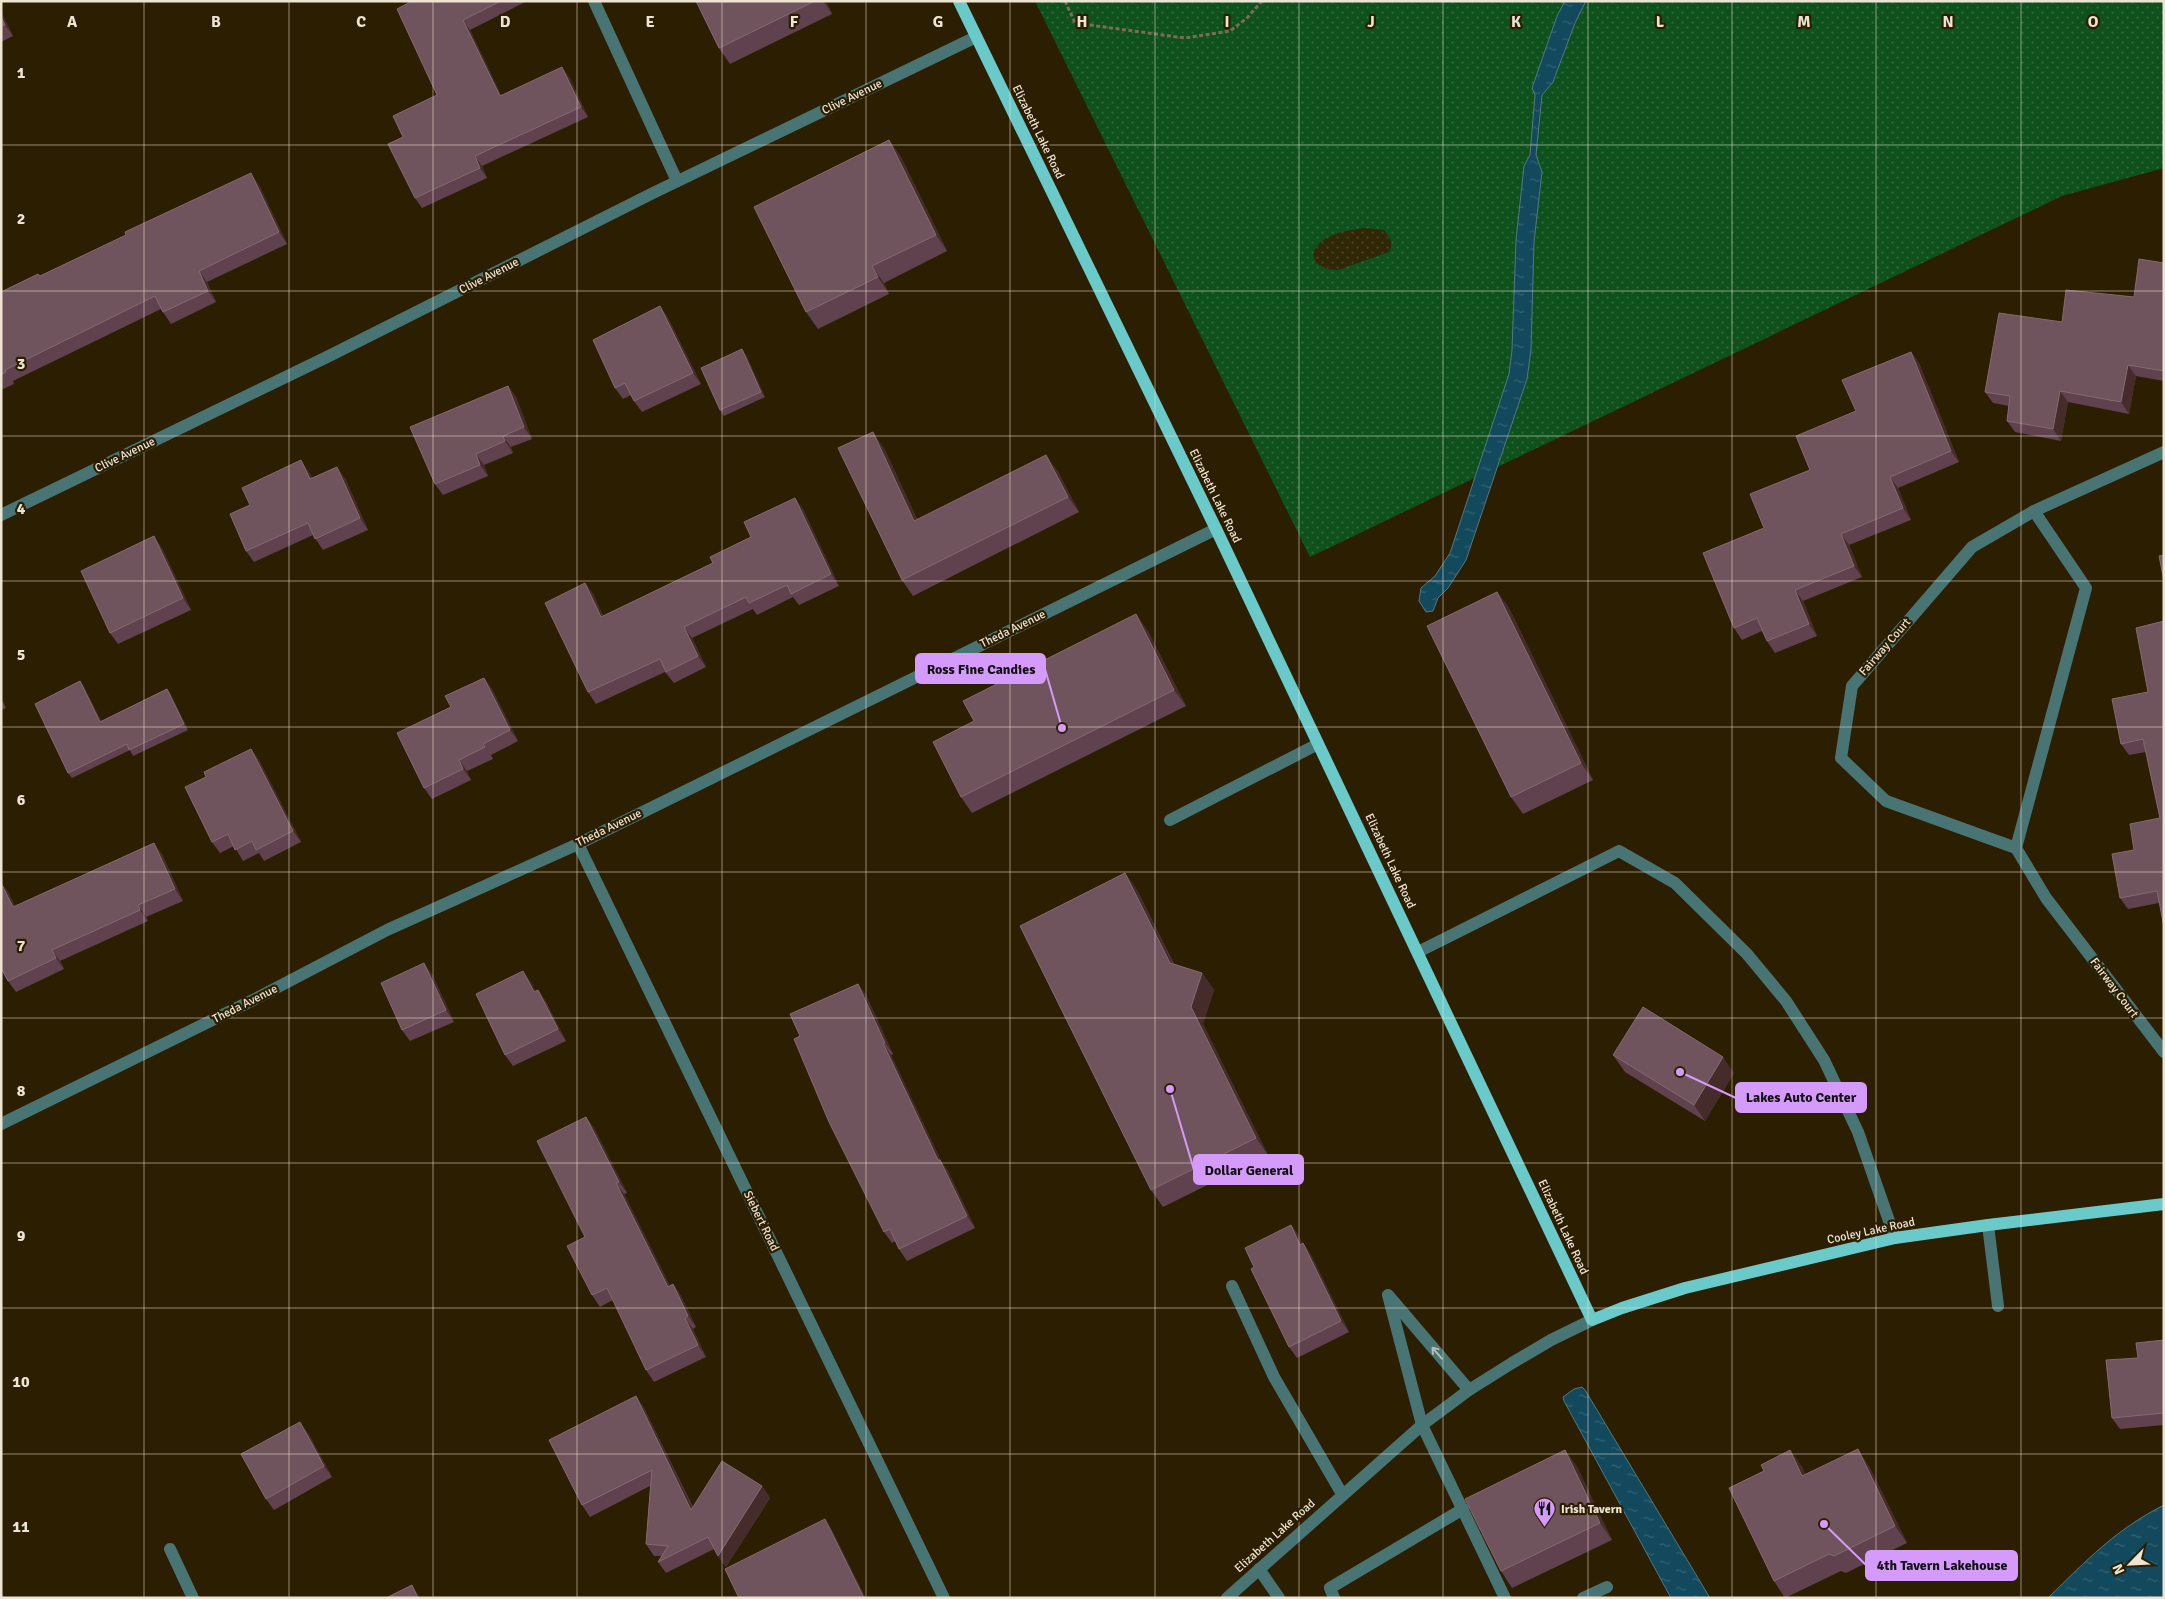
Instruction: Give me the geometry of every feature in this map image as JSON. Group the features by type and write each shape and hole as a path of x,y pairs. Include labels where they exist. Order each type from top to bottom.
{"main road":[{"name":"Elizabeth Lake Road","path":"959,1 1216,529 1592,1320"},
{"name":"Cooley Lake Road","path":"1592,1320 1622,1308 1686,1288 1895,1238 2164,1204"}],"street":[{"path":"594,1 677,181"},
{"name":"Clive Avenue","path":"1,515 331,355 677,181 976,37"},
{"name":"Fairway Court","path":"2164,452 2034,511 1972,547 1852,686 1841,758 1886,801 2016,848 2046,898 2164,1052"},
{"path":"2016,848 2086,588 2034,511"},
{"name":"Theda Avenue","path":"1,1124 253,1000 387,930 578,844 1216,529"},
{"path":"1170,820 1318,744"},
{"name":"Siebert Road","path":"578,844 944,1598"},
{"path":"1418,952 1619,851 1675,883 1758,967 1786,1000 1824,1060 1858,1132 1895,1238"},
{"path":"1988,1225 1998,1306"},
{"path":"1232,1286 1274,1377 1342,1494"},
{"path":"1469,1390 1388,1295 1422,1425 1505,1598"},
{"name":"Elizabeth Lake Road","path":"1227,1598 1422,1425 1469,1390 1551,1340 1592,1320"},
{"path":"1334,1598 1330,1588 1462,1509"},
{"path":"170,1549 193,1598"},
{"path":"1259,1569 1279,1598"},
{"path":"1583,1598 1606,1587"}],"path":[{"path":"1065,1 1075,23 1186,38 1230,31 1247,18 1262,1"}],"green space":[{"path":"1035,1 2164,1 2164,168 2062,196 1310,557"}],"sand":[{"path":"1364,228 1384,230 1391,240 1389,252 1338,270 1327,269 1316,263 1313,254 1321,242 1334,235"}],"water":[{"path":"1565,1 1586,1 1575,23 1553,82 1542,95 1536,155 1542,172 1534,242 1531,350 1527,379 1466,560 1448,588 1438,598 1433,611 1426,612 1419,601 1421,588 1435,576 1450,553 1509,374 1512,350 1516,240 1524,166 1530,155 1535,95 1532,88 1557,16"},
{"path":"1582,1387 1710,1598 1671,1598 1564,1401 1563,1397 1574,1389"},
{"path":"2164,1505 2164,1598 2048,1598 2116,1535"}],"building":[{"path":"412,1 501,1 463,20 500,96 562,67 581,107 475,156 480,168 415,198 388,144 403,137 393,116 437,95 397,9"},
{"path":"696,1 815,1 719,48"},
{"path":"1,17 5,25 1,26"},
{"path":"889,140 936,235 872,266 878,277 806,312 754,207"},
{"path":"251,173 279,232 199,271 208,291 163,312 155,296 5,370 6,372 1,375 1,292 38,274 40,276 126,235 125,232"},
{"path":"2139,259 2164,263 2164,371 2128,365 2121,402 2060,391 2053,429 2007,421 2010,396 1985,392 1999,313 2062,322 2066,290 2134,297"},
{"path":"660,306 693,373 634,401 625,383 615,388 593,340"},
{"path":"742,349 761,392 720,410 701,368"},
{"path":"1911,352 1951,451 1890,477 1903,508 1841,534 1854,566 1795,590 1809,624 1767,641 1757,618 1734,628 1703,553 1764,528 1750,494 1810,470 1796,436 1856,411 1842,380"},
{"path":"508,386 524,427 503,436 505,441 476,454 480,465 435,484 410,427"},
{"path":"873,432 914,521 1046,455 1068,497 902,580 838,448"},
{"path":"301,460 310,479 337,467 360,518 315,539 308,523 246,551 230,514 250,505 242,488"},
{"path":"795,498 831,574 791,594 787,585 749,603 746,597 684,627 698,656 666,672 660,659 588,692 545,603 585,583 601,617 713,563 710,557 751,537 744,522"},
{"path":"154,536 183,598 110,633 81,571"},
{"path":"2164,555 2164,581 2159,556"},
{"path":"1497,592 1581,763 1511,797 1427,626"},
{"path":"1136,614 1174,690 961,797 933,742 974,721 963,701"},
{"path":"2164,621 2164,927 2157,891 2120,898 2112,854 2134,850 2130,824 2160,818 2143,739 2121,744 2112,699 2148,692 2136,628"},
{"path":"484,678 510,730 483,744 485,747 459,760 463,769 424,788 397,733 451,707 445,696"},
{"path":"80,681 100,722 167,689 184,724 129,750 127,744 68,773 35,704"},
{"path":"251,749 293,831 256,850 252,841 235,850 228,834 212,842 185,787 206,777 204,772"},
{"path":"154,843 175,889 138,905 140,910 52,950 56,958 8,981 1,968 1,883 13,907"},
{"path":"1125,873 1170,963 1202,973 1191,1007 1256,1138 1151,1190 1020,926"},
{"path":"424,963 446,1010 402,1030 381,983"},
{"path":"523,971 534,992 538,990 558,1029 505,1055 476,994"},
{"path":"858,984 885,1043 883,1043 938,1160 940,1160 967,1216 899,1249 890,1229 884,1232 829,1122 794,1039 800,1036 790,1014"},
{"path":"1643,1007 1723,1057 1694,1105 1613,1055"},
{"path":"586,1117 619,1182 616,1183 668,1287 673,1284 688,1316 685,1318 698,1345 646,1370 607,1288 592,1295 567,1246 585,1237 537,1141"},
{"path":"1291,1225 1300,1245 1303,1243 1341,1321 1289,1347 1251,1269 1254,1267 1245,1248"},
{"path":"2164,1340 2164,1413 2112,1418 2106,1360 2138,1358 2136,1343"},
{"path":"636,1396 691,1510 722,1461 762,1486 718,1556 708,1537 658,1562 668,1546 646,1544 652,1470 582,1505 549,1440"},
{"path":"300,1422 324,1466 266,1499 241,1454"},
{"path":"1858,1449 1895,1526 1834,1556 1829,1554 1774,1581 1729,1488 1764,1471 1761,1465 1790,1450 1802,1476"},
{"name":"Irish Tavern","path":"1565,1450 1600,1523 1501,1571 1465,1499"},
{"path":"825,1519 864,1598 739,1598 725,1569"},
{"path":"412,1585 418,1598 386,1598"}],"place":[{"name":"Ross Fine Candies","path":"1062,728"},
{"name":"Lakes Auto Center","path":"1680,1072"},
{"name":"Dollar General","path":"1170,1089"},
{"name":"4th Tavern Lakehouse","path":"1824,1524"},
{"name":"Irish Tavern","path":"1545,1528"}]}
